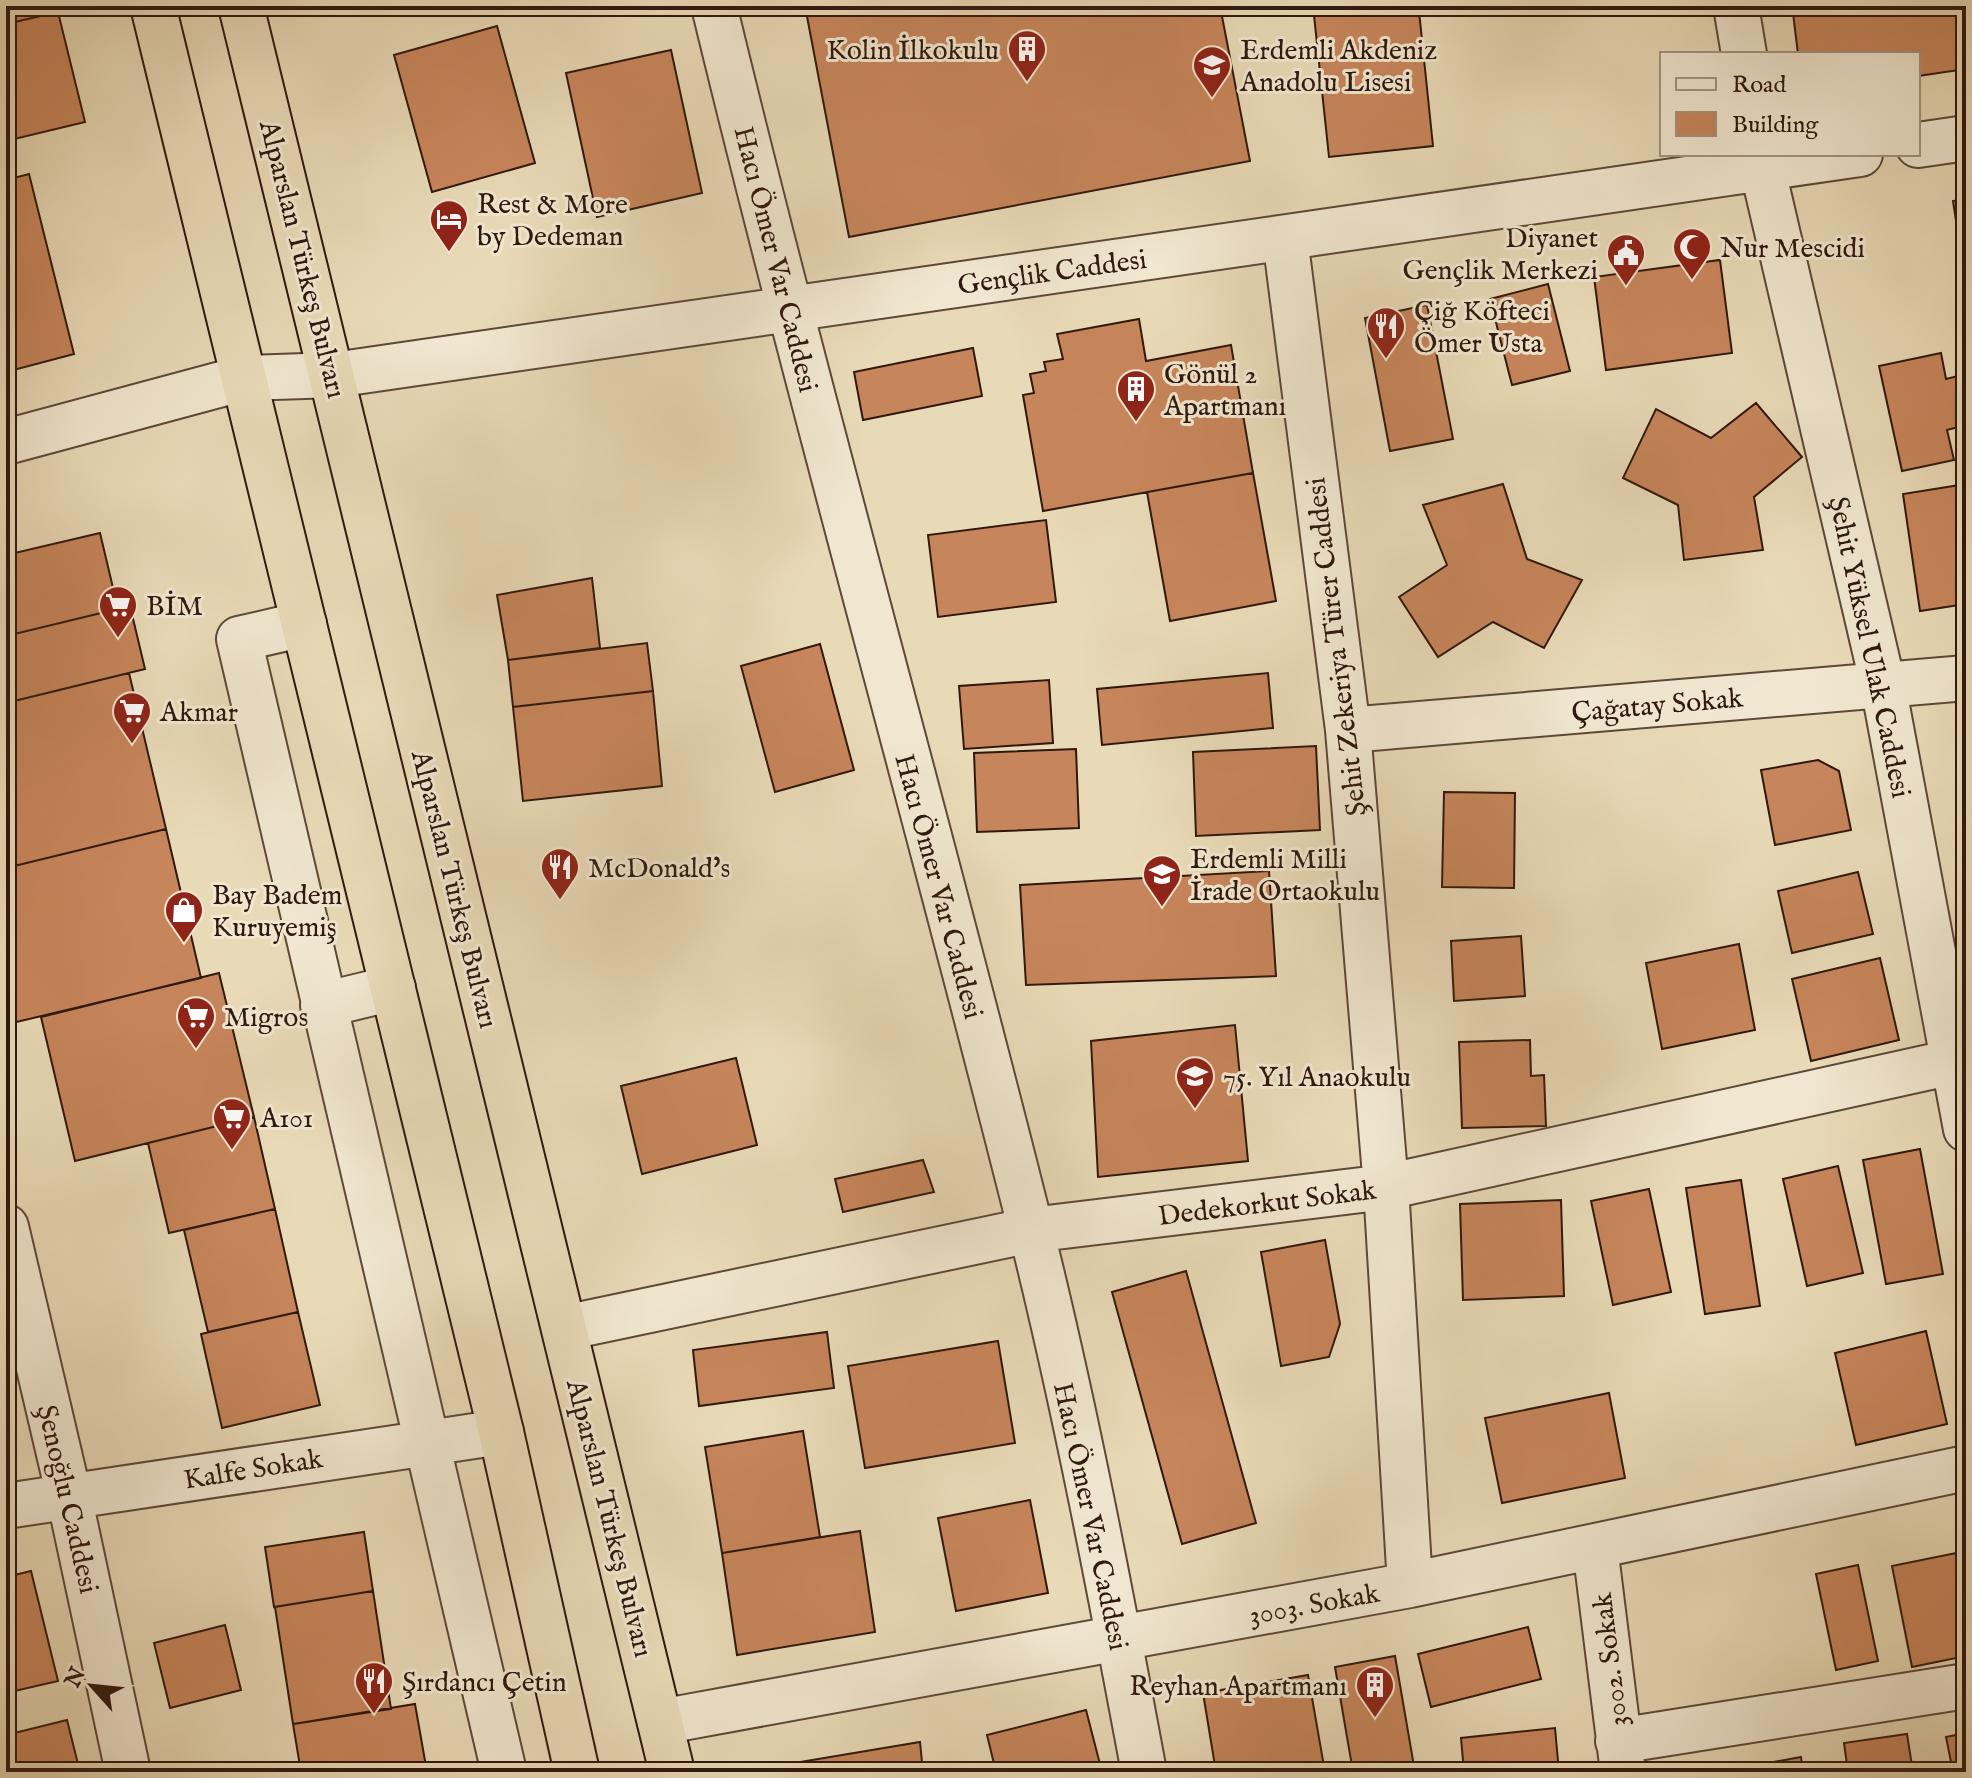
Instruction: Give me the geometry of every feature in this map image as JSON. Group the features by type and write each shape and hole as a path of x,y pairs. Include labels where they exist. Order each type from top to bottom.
{"highway":[{"path":"153,6 501,1432 577,1772"},
{"name":"Alparslan Türkeş Bulvarı","path":"241,6 334,375 356,479 672,1772"}],"street":[{"name":"Hacı Ömer Var Caddesi","path":"714,6 787,309 1031,1230 1119,1638 1144,1772"},
{"path":"1736,6 1744,52"},
{"path":"1920,145 1966,138"},
{"name":"Gençlik Caddesi","path":"6,442 244,378 334,375 1285,238 1760,161 1831,156"},
{"name":"Şehit Yüksel Ulak Caddesi","path":"1760,161 1886,685 1959,1060 1966,1129"},
{"name":"Şehit Zekeriya Türer Caddesi","path":"1285,238 1348,730 1386,1187 1410,1585"},
{"path":"304,624 239,639 504,1772"},
{"name":"Çağatay Sokak","path":"1348,730 1966,678"},
{"path":"323,1005 393,988"},
{"name":"Dedekorkut Sokak","path":"564,1328 1031,1230 1386,1187 1959,1060"},
{"name":"Şenoğlu Caddesi","path":"6,1227 69,1496 128,1772"},
{"name":"Kalfe Sokak","path":"6,1506 501,1432"},
{"name":"3003. Sokak","path":"660,1722 1410,1585 1966,1468"},
{"name":"3002. Sokak","path":"1595,1547 1621,1757"},
{"path":"1621,1757 1966,1686"}],"building":[{"path":"6,6 57,6 58,12 6,24"},
{"name":"Kolin İlkokulu","path":"805,6 1220,6 1250,161 849,237"},
{"path":"1313,6 1472,6 1419,11 1433,146 1329,157"},
{"path":"1840,6 1965,6 1966,69 1920,76 1920,52 1798,52 1793,13"},
{"path":"58,12 85,122 6,141 6,24"},
{"path":"497,26 535,163 432,192 394,55"},
{"path":"671,50 702,193 597,217 566,73"},
{"path":"29,174 74,354 6,372 6,180"},
{"path":"1966,199 1966,280 1965,280 1953,201"},
{"path":"1720,260 1732,353 1606,370 1594,277"},
{"path":"1548,284 1570,371 1512,385 1490,299"},
{"path":"1427,305 1453,439 1390,451 1365,318"},
{"name":"Gönül 2 Apartmanı","path":"1139,319 1146,361 1231,345 1253,473 1043,511 1023,395 1034,393 1030,374 1046,371 1044,362 1063,359 1057,334"},
{"path":"973,348 982,396 863,420 854,372"},
{"path":"1941,353 1946,379 1966,374 1966,425 1947,430 1954,460 1902,471 1879,366"},
{"path":"1756,403 1802,457 1754,497 1763,550 1684,560 1678,505 1623,478 1656,409 1711,438"},
{"path":"1253,473 1276,601 1170,621 1147,492"},
{"path":"1503,484 1527,559 1582,580 1544,648 1493,622 1438,657 1399,597 1447,565 1423,505"},
{"path":"1966,484 1966,604 1920,611 1903,494"},
{"path":"1046,520 1056,602 938,617 928,535"},
{"path":"100,533 118,609 6,636 6,555"},
{"path":"592,578 600,648 508,660 497,595"},
{"path":"130,606 145,669 6,703 6,636"},
{"path":"647,643 653,691 513,707 508,660"},
{"path":"820,644 854,770 775,792 741,666"},
{"path":"129,673 166,829 6,868 6,703"},
{"path":"1268,673 1273,728 1102,745 1097,689"},
{"path":"1049,680 1053,743 964,749 959,686"},
{"path":"653,691 662,786 523,801 513,707"},
{"path":"1316,746 1320,830 1196,836 1193,752"},
{"path":"1966,748 1966,783 1958,750"},
{"path":"1076,749 1079,828 977,832 974,753"},
{"path":"1818,760 1839,771 1851,830 1775,845 1761,770"},
{"path":"1444,792 1515,793 1514,888 1442,887"},
{"path":"166,829 201,978 8,1024 6,868"},
{"path":"1269,871 1276,976 1026,985 1020,885"},
{"path":"1858,872 1873,934 1792,953 1778,891"},
{"path":"1521,936 1525,996 1454,1001 1451,941"},
{"path":"1739,944 1755,1030 1662,1049 1646,963"},
{"path":"1880,958 1899,1040 1811,1061 1792,979"},
{"path":"219,973 254,1117 75,1161 41,1017"},
{"path":"1235,1025 1248,1161 1098,1177 1091,1041"},
{"path":"1530,1040 1531,1076 1544,1075 1546,1126 1462,1128 1459,1042"},
{"path":"736,1058 757,1145 642,1174 621,1086"},
{"path":"254,1117 275,1209 169,1233 148,1143"},
{"path":"1920,1149 1943,1274 1886,1284 1863,1160"},
{"path":"923,1160 934,1192 843,1212 835,1179"},
{"path":"1838,1166 1863,1273 1807,1286 1783,1179"},
{"path":"1741,1180 1760,1306 1705,1314 1686,1188"},
{"path":"1649,1189 1671,1292 1613,1305 1591,1201"},
{"path":"1561,1200 1564,1296 1463,1300 1460,1204"},
{"path":"275,1209 298,1312 208,1332 184,1230"},
{"path":"1325,1240 1340,1324 1329,1357 1281,1366 1261,1252"},
{"path":"1186,1271 1256,1523 1182,1544 1112,1292"},
{"path":"298,1312 320,1405 222,1428 201,1334"},
{"path":"1926,1331 1947,1424 1856,1445 1835,1353"},
{"path":"827,1332 834,1388 699,1406 693,1350"},
{"path":"998,1341 1015,1443 865,1468 848,1366"},
{"path":"1609,1393 1625,1478 1502,1503 1485,1418"},
{"path":"803,1431 820,1537 722,1553 705,1447"},
{"path":"1030,1500 1048,1593 956,1611 938,1518"},
{"path":"860,1531 875,1632 737,1655 722,1553"},
{"path":"364,1532 373,1591 274,1607 265,1547"},
{"path":"1966,1551 1966,1656 1912,1667 1892,1566"},
{"path":"1858,1565 1878,1661 1836,1670 1816,1574"},
{"path":"31,1571 58,1681 6,1693 6,1577"},
{"path":"373,1591 391,1709 293,1724 275,1607"},
{"path":"225,1625 241,1690 170,1708 154,1643"},
{"path":"1528,1627 1541,1679 1431,1707 1418,1654"},
{"name":"Reyhan Apartmanı","path":"1395,1656 1415,1772 1353,1772 1335,1667"},
{"path":"1308,1675 1325,1772 1216,1772 1203,1693"},
{"path":"415,1704 427,1772 301,1772 293,1724"},
{"path":"1086,1710 1102,1772 996,1772 987,1735"},
{"path":"67,1720 80,1772 6,1772 6,1735"},
{"path":"1555,1728 1559,1772 1464,1772 1461,1738"},
{"path":"1966,1733 1966,1772 1953,1772 1946,1737"},
{"path":"1907,1734 1913,1772 1848,1772 1844,1743"},
{"path":"920,1742 923,1772 796,1772 794,1763"},
{"path":"1801,1757 1803,1772 1737,1772 1736,1769"}],"place":[{"name":"Kolin İlkokulu","path":"1027,83"},
{"name":"Erdemli Akdeniz Anadolu Lisesi","path":"1212,99"},
{"name":"Rest & More by Dedeman","path":"449,253"},
{"name":"Nur Mescidi","path":"1692,281"},
{"name":"Diyanet Gençlik Merkezi","path":"1626,287"},
{"name":"Çiğ Köfteci Ömer Usta","path":"1386,360"},
{"name":"Gönül 2 Apartmanı","path":"1136,423"},
{"name":"BİM","path":"118,639"},
{"name":"Akmar","path":"132,745"},
{"name":"McDonald's","path":"560,901"},
{"name":"Erdemli Milli İrade Ortaokulu","path":"1162,908"},
{"name":"Bay Badem Kuruyemiş","path":"184,944"},
{"name":"Migros","path":"196,1050"},
{"name":"75. Yıl Anaokulu","path":"1195,1110"},
{"name":"A101","path":"232,1151"},
{"name":"Şırdancı Çetin","path":"374,1715"},
{"name":"Reyhan Apartmanı","path":"1375,1719"}]}
